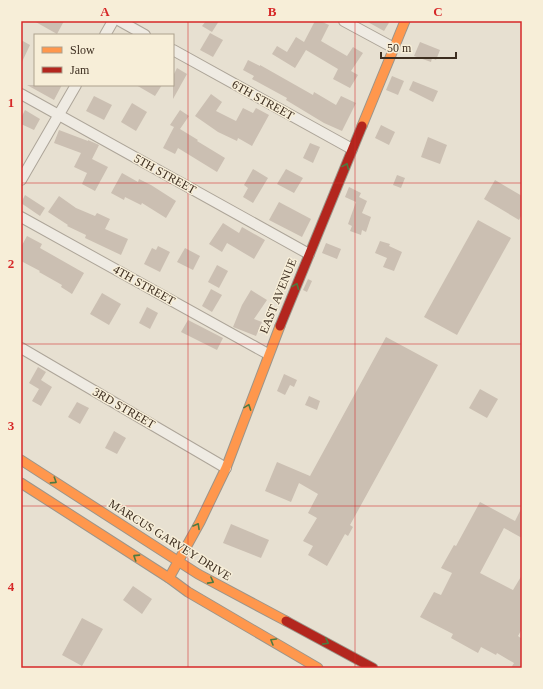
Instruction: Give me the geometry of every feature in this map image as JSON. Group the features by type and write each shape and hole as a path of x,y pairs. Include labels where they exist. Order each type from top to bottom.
{"main road":[{"name":"EAST AVENUE","path":"169,578 200,522 226,468 268,354 405,21"},
{"name":"MARCUS GARVEY DRIVE","path":"21,460 198,574 373,668"},
{"path":"21,483 169,578 188,592 318,668"}],"street":[{"path":"106,34 113,21"},
{"path":"120,21 143,34"},
{"path":"344,21 394,48"},
{"name":"6TH STREET","path":"174,51 352,149"},
{"path":"21,180 75,86"},
{"name":"5TH STREET","path":"21,94 309,254"},
{"name":"4TH STREET","path":"21,217 268,354"},
{"name":"3RD STREET","path":"21,348 226,468"}],"building":[{"path":"34,21 64,21 57,34"},
{"path":"206,21 219,21 212,32 202,26"},
{"path":"315,21 320,21 329,25 321,41 347,56 353,47 363,53 351,71 358,75 350,88 333,79 338,69 306,50 295,68 272,54 277,46 287,52 296,37 304,42"},
{"path":"366,21 390,21 384,31"},
{"path":"210,33 223,40 213,57 200,50"},
{"path":"21,40 30,45 21,64"},
{"path":"420,42 440,50 436,60 432,58 431,62 414,56"},
{"path":"248,60 260,65 313,95 314,92 336,105 341,96 356,103 342,131 324,123 286,100 287,98 252,79 254,76 243,70"},
{"path":"177,68 187,74 173,99 173,86 174,74"},
{"path":"392,76 404,81 398,95 386,90"},
{"path":"413,81 438,91 433,102 409,90"},
{"path":"27,85 61,86 54,100"},
{"path":"138,86 161,86 155,96"},
{"path":"211,94 222,102 216,111 236,121 243,108 253,113 256,108 269,115 252,146 238,138 237,141 218,132 195,116"},
{"path":"94,96 112,105 104,120 86,111"},
{"path":"132,103 147,112 136,131 121,122"},
{"path":"25,110 40,119 34,130 21,124 21,118"},
{"path":"180,110 189,116 180,129 225,158 217,172 178,148 175,154 163,148 174,127 170,125"},
{"path":"381,125 395,132 389,145 375,138"},
{"path":"59,130 99,145 92,159 108,167 95,191 82,184 87,173 74,167 81,153 54,143"},
{"path":"428,137 447,145 440,164 421,157"},
{"path":"310,143 320,147 313,163 303,158"},
{"path":"253,169 268,178 253,203 243,197 248,188 244,185"},
{"path":"286,169 303,178 294,193 277,184"},
{"path":"122,173 138,182 139,179 151,185 176,201 166,218 142,203 141,205 125,197 124,200 111,193"},
{"path":"397,175 405,178 401,188 393,185"},
{"path":"495,180 522,196 522,214 519,220 484,199"},
{"path":"349,187 361,193 359,197 367,201 362,213 371,217 366,232 362,230 361,235 350,231 352,226 348,224 356,202 345,197"},
{"path":"25,195 45,208 40,216 21,203"},
{"path":"59,196 76,208 95,216 97,213 110,219 105,229 128,239 121,255 85,238 86,235 67,226 68,225 48,212"},
{"path":"279,202 311,219 302,237 269,220"},
{"path":"478,220 511,238 457,335 424,317"},
{"path":"223,223 239,233 242,227 265,240 254,259 227,243 222,252 209,244"},
{"path":"27,236 42,244 40,248 84,273 72,294 61,287 62,285 21,261 21,247"},
{"path":"380,241 390,244 389,246 402,252 394,271 383,267 387,258 375,253"},
{"path":"326,243 341,249 337,259 322,253"},
{"path":"158,246 170,252 160,272 144,264 152,248 156,250"},
{"path":"185,248 200,256 193,270 177,262"},
{"path":"217,265 228,271 219,288 208,282"},
{"path":"308,279 312,281 307,292 303,290"},
{"path":"211,289 222,295 212,312 202,306"},
{"path":"251,290 267,300 254,319 262,322 256,336 233,327 242,305"},
{"path":"102,293 121,304 109,325 90,314"},
{"path":"147,307 158,313 150,329 139,323"},
{"path":"188,320 223,338 217,350 181,332"},
{"path":"386,337 438,365 350,525 353,527 348,536 345,534 327,566 308,555 313,546 303,541 317,518 308,513 318,494 299,483 291,502 265,491 277,462 310,476"},
{"path":"38,367 46,372 41,380 52,387 41,406 32,401 39,389 29,383"},
{"path":"284,374 297,380 294,387 290,385 285,395 277,391"},
{"path":"480,389 498,399 487,418 469,408"},
{"path":"309,396 320,401 317,410 305,405"},
{"path":"77,402 89,408 80,424 68,417"},
{"path":"114,431 126,438 117,454 105,448"},
{"path":"480,502 515,521 522,507 522,538 504,528 480,573 513,590 522,575 522,629 518,636 522,639 522,668 511,668 514,663 497,653 496,655 481,647 478,653 451,638 453,634 420,617 434,592 441,595 452,573 441,568 454,545 456,546"},
{"path":"231,524 269,540 261,558 223,543"},
{"path":"133,586 152,599 142,614 123,600"},
{"path":"82,618 103,629 82,666 62,655"}],"traffic: slow":[{"path":"362,126 405,21"},
{"path":"169,578 200,522 226,468 280,326"},
{"path":"21,460 198,574 286,621"},
{"path":"21,483 169,578 188,592 318,668"}],"traffic: jam":[{"path":"280,326 362,126"},
{"path":"286,621 373,668"}]}
